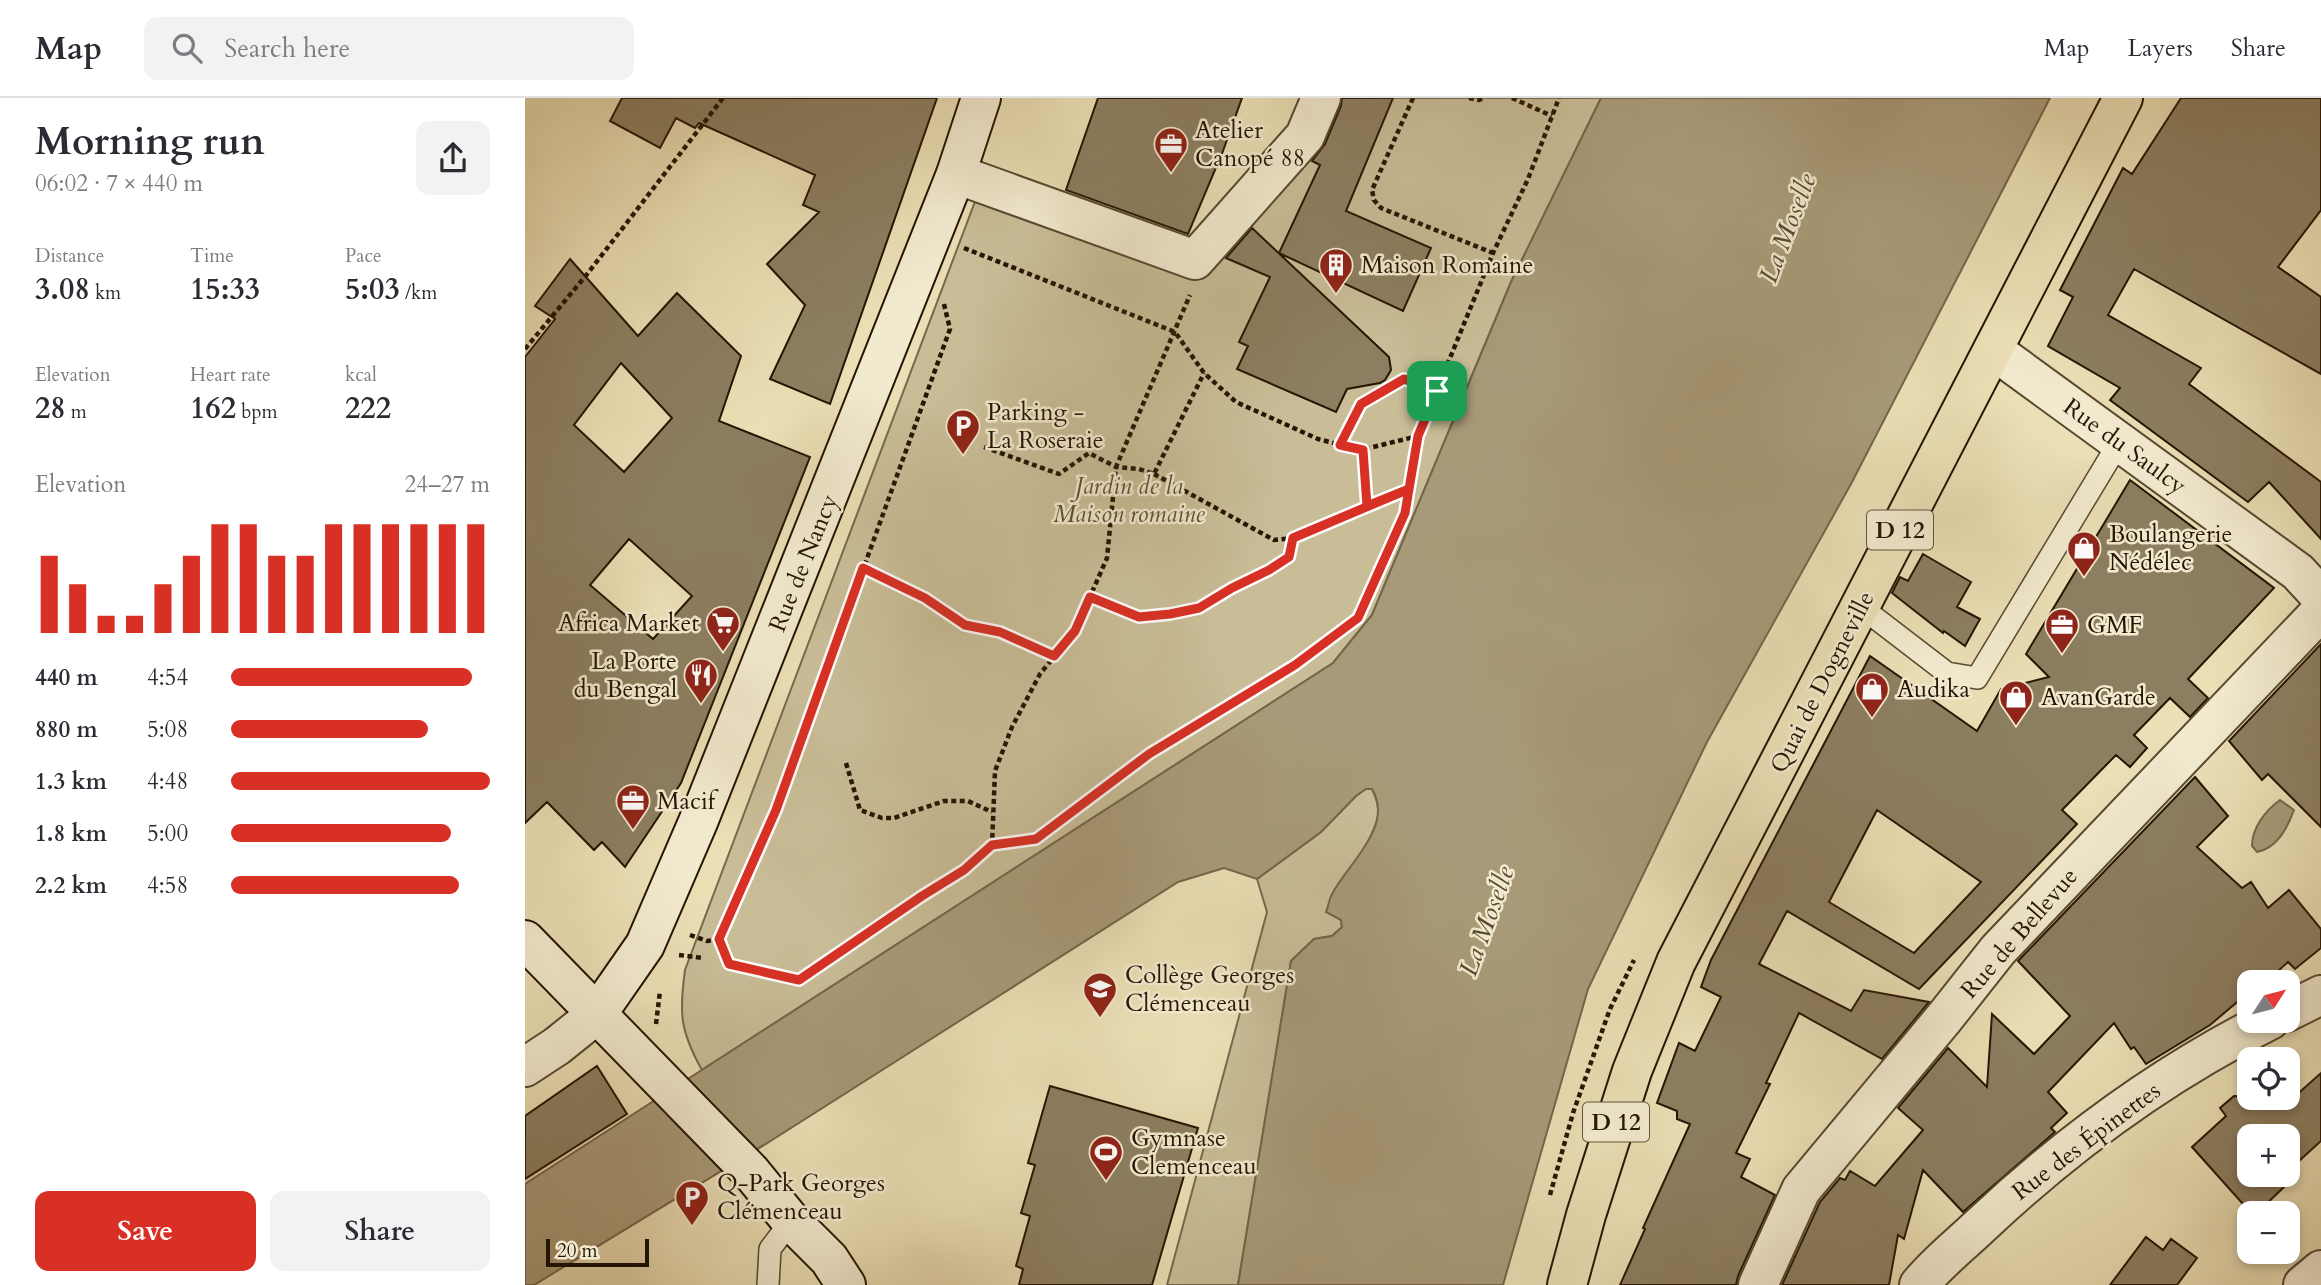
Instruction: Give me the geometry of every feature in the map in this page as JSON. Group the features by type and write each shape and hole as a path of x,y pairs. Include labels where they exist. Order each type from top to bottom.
{"main road":[{"name":"Quai de Dogneville","path":"1567,1285 1586,1215 1632,1071 1676,962 2123,98"}],"street":[{"name":"Rue de Nancy","path":"525,1067 597,1014 645,945 698,822 957,174 981,98"},
{"path":"957,174 1195,260 1305,136 1321,98"},
{"name":"Rue du Saulcy","path":"1993,350 2298,572 2321,597"},
{"name":"Rue de Bellevue","path":"1758,1285 1801,1190 1929,1038 1998,950 2321,611"},
{"path":"525,940 597,1014 650,1049 751,1172 780,1235 815,1285"},
{"path":"2300,1006 2321,995"},
{"name":"Rue des Épinettes","path":"1919,1285 2051,1161 2128,1105 2245,1033"},
{"path":"780,1235 829,1259 846,1285"},
{"path":"2303,1285 2321,1270"}],"lane":[{"path":"1861,607 1947,673 1977,678 2120,441"},
{"path":"768,1285 780,1235"}],"path":[{"path":"525,349 588,273 723,98"},
{"path":"1413,98 1372,190 1374,200 1381,208 1493,254"},
{"path":"1469,98 1484,98"},
{"path":"1512,98 1552,116"},
{"path":"942,295 950,329 776,810 719,939 729,964 799,980 964,870 992,845 1036,839 1149,754 1295,665 1358,618 1405,513 1418,436 1493,254 1528,179 1559,98"},
{"path":"932,235 1175,332 1204,373 1237,402 1318,439 1363,450 1418,436"},
{"path":"992,845 995,771 1012,727 1039,674 1075,631 1107,558 1116,467 1196,279 1195,260"},
{"path":"1154,474 1204,373"},
{"path":"1340,445 1361,404 1404,379 1437,391"},
{"path":"984,447 1059,474 1089,453 1116,467 1139,468 1274,540 1293,538 1409,489"},
{"path":"1363,450 1367,506"},
{"path":"1090,597 1139,617 1199,608 1289,557 1293,538"},
{"path":"863,568 925,598 965,625 1000,632 1054,656"},
{"path":"846,763 860,810 882,818 894,818 944,801 968,801 992,812"},
{"path":"689,935 706,941 719,939"},
{"path":"650,1049 660,990"}],"green space":[{"name":"Jardin de la Maison romaine","path":"1321,98 1601,98 1511,282 1372,615 1333,663 702,1070 689,1044 683,1022 685,970 982,183 1195,260"},
{"path":"1365,789 1372,789 1376,798 1376,824 1327,912 1341,920 1342,927 1332,936 1314,939 1291,961 1238,1285 1167,1285 1267,912 1257,879 1321,832"}],"water":[{"name":"La Moselle","path":"1601,98 2050,98 1851,484 1707,742 1588,989 1503,1285 1238,1285 1291,961 1314,939 1332,936 1342,927 1341,920 1326,912 1331,896 1373,831 1377,803 1372,789 1366,789 1321,832 1257,879 1224,868 1178,882 769,1142 534,1285 525,1285 525,1184 1333,663 1372,615 1511,282"},
{"path":"2280,800 2294,810 2291,817 2276,842 2257,852 2252,846 2257,826 2269,809"}],"building":[{"path":"622,98 937,98 830,404 770,379 805,305 767,264 819,212 803,205 815,175 699,123 695,128 676,118 660,148 610,121"},
{"path":"1098,98 1242,98 1188,234 1066,190"},
{"path":"1342,98 1393,98 1346,211 1431,248 1403,311 1279,253 1320,165 1312,161 1325,144"},
{"path":"2181,98 2321,98 2321,210 2278,267 2321,297 2321,374 2134,269 2108,315 2201,368 2189,384 2321,482 2321,539 2269,482 2248,502 2110,400 2120,388 2048,346 2073,297 2060,290 2123,168 2132,174"},
{"path":"1252,228 1389,357 1391,370 1385,380 1347,389 1336,412 1237,369 1248,346 1239,342 1270,277 1226,258"},
{"path":"570,259 638,336 677,293 741,356 719,421 810,457 681,783 625,867 602,842 594,850 547,802 525,823 525,357 555,319 535,306","holes":["621,363 672,418 624,472 574,425","629,539 692,596 653,639 590,585"]},
{"path":"2130,480 2274,588 2188,679 2208,698 2190,717 2170,698 2134,735 2147,748 2130,767 2116,755 2062,810 2077,824 1919,989 1787,911 1759,964 1851,1011 1864,990 1929,1002 1882,1059 1799,1013 1766,1083 1770,1084 1736,1153 1750,1159 1741,1177 1775,1195 1736,1285 1620,1285 1690,1124 1677,1119 1677,1111 1657,1103 1679,1043 1695,1051 1721,997 1701,987 1711,960 1870,656 1977,731 2001,689 2049,677 2026,654","holes":["1877,810 1981,882 1914,953 1829,902"]},
{"path":"1923,554 1971,582 1957,607 1980,619 1965,646 1944,631 1943,633 1892,593 1900,577 1908,581"},
{"path":"2321,644 2321,827 2268,774 2262,780 2229,741"},
{"path":"2195,777 2228,816 2197,847 2242,888 2251,882 2268,908 2289,890 2321,929 2321,948 2295,969 2288,962 2279,970 2237,970 2237,1002 2210,1025 2146,1064 2134,1047 2131,1049 2114,1023 2048,1092 2067,1113 2051,1128 2055,1132 1963,1212 1923,1170 1904,1239 1898,1235 1889,1285 1782,1285 1820,1202 1840,1178 1845,1180 1850,1171 1875,1186 1923,1130 1898,1108 1948,1048 1987,1087 1992,1014 2034,1054 2070,1016 2018,961"},
{"path":"597,1066 627,1114 525,1179 525,1116"},
{"path":"2321,1073 2321,1141 2300,1160 2300,1124 2237,1124 2237,1187 2284,1187 2269,1201 2240,1201 2192,1147 2226,1116 2220,1108 2234,1096 2237,1096 2237,1110 2300,1110 2300,1092"},
{"name":"Gymnase Clemenceau","path":"1050,1086 1198,1128 1152,1285 1019,1285 1023,1269 1016,1266 1030,1216 1021,1213 1035,1165 1028,1163"},
{"path":"2146,1237 2163,1250 2171,1239 2197,1258 2177,1285 2110,1285"}],"place":[{"name":"Atelier Canopé 88","path":"1171,174"},
{"name":"Maison Romaine","path":"1336,295"},
{"name":"Parking - La Roseraie","path":"963,456"},
{"name":"Boulangerie Nédélec","path":"2084,578"},
{"name":"Africa Market","path":"723,653"},
{"name":"GMF","path":"2062,655"},
{"name":"La Porte du Bengal","path":"701,705"},
{"name":"Audika","path":"1872,719"},
{"name":"AvanGarde","path":"2016,727"},
{"name":"Macif","path":"633,831"},
{"name":"Collège Georges Clémenceau","path":"1100,1019"},
{"name":"Gymnase Clemenceau","path":"1106,1182"},
{"name":"Q-Park Georges Clémenceau","path":"692,1227"}],"route":[{"path":"1437,391 1404,379 1361,404 1340,445 1363,450 1367,506 1409,489 1405,513 1358,618 1295,665 1149,754 1036,839 992,845 964,870 799,980 729,964 719,939 776,810 863,568 925,598 965,625 1000,632 1054,656 1075,631 1090,597 1139,617 1199,608 1289,557 1293,538 1409,489 1418,436 1437,391"}]}
